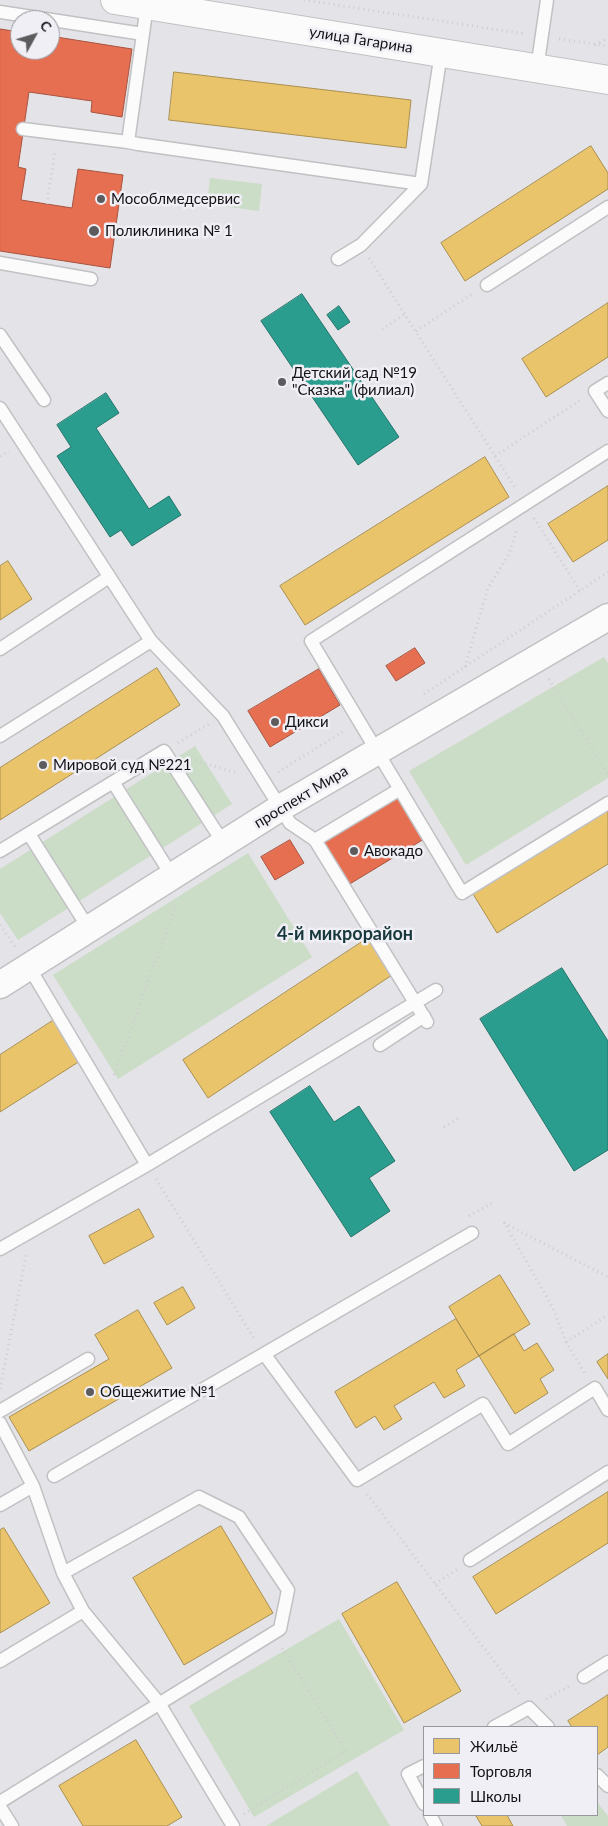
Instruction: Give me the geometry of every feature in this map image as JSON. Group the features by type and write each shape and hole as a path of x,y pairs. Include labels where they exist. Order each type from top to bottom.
{"street":[{"name":"улица Гагарина","path":"115,0 159,5 608,80"},
{"name":"проспект Мира","path":"0,985 89,929 176,884 224,844 280,808 608,617"}],"lane":[{"path":"538,69 547,0"},
{"path":"128,142 143,34 159,5"},
{"path":"0,12 143,34"},
{"path":"338,259 361,245 421,184 441,53"},
{"path":"24,129 421,184"},
{"path":"487,285 608,206"},
{"path":"0,263 91,279"},
{"path":"0,335 44,400"},
{"path":"608,383 595,391 608,411"},
{"path":"0,408 151,641 223,716 290,823 315,840 425,1019 380,1045"},
{"path":"608,451 312,640 462,893 608,803"},
{"path":"0,649 109,577"},
{"path":"0,736 151,641"},
{"path":"0,852 164,750 224,844"},
{"path":"113,782 176,884"},
{"path":"315,840 400,789"},
{"path":"29,834 89,929"},
{"path":"29,967 147,1165"},
{"path":"0,1249 147,1165 436,990"},
{"path":"54,1476 472,1233"},
{"path":"264,1355 357,1480 482,1404 508,1444 594,1388 608,1410"},
{"path":"0,1412 88,1359"},
{"path":"0,1423 34,1486 63,1573 84,1610 159,1703 229,1825"},
{"path":"470,1560 608,1472"},
{"path":"0,1505 34,1486"},
{"path":"0,1802 280,1628 288,1590 240,1517 200,1497 63,1573"},
{"path":"0,1661 84,1610"},
{"path":"584,1677 608,1662"},
{"path":"496,1726 529,1708 547,1726"},
{"path":"423,1766 408,1774 423,1802"},
{"path":"598,1776 608,1786"},
{"path":"0,1807 12,1826"}],"path":[{"path":"304,0 608,46"},
{"path":"595,45 608,38"},
{"path":"47,204 57,133"},
{"path":"361,245 580,591"},
{"path":"416,331 487,285"},
{"path":"382,329 405,314"},
{"path":"495,456 595,391"},
{"path":"465,667 488,588 509,554 526,505"},
{"path":"415,699 608,572"},
{"path":"545,673 608,774"},
{"path":"164,750 223,716"},
{"path":"164,750 264,781 360,721"},
{"path":"107,1096 176,884"},
{"path":"444,1127 459,1118"},
{"path":"147,1165 264,1355"},
{"path":"594,1388 566,1342 553,1308 504,1222 608,1277"},
{"path":"0,1389 28,1245"},
{"path":"566,1342 608,1316"},
{"path":"357,1480 529,1708 584,1677"},
{"path":"435,1584 470,1560"},
{"path":"229,1825 346,1751 273,1633"}],"green space":[{"path":"210,178 262,184 259,211 207,204"},
{"path":"604,657 608,663 608,778 466,865 409,771"},
{"path":"195,746 232,804 18,940 0,913 0,869"},
{"path":"248,853 312,957 118,1079 53,975"},
{"path":"339,1619 404,1730 254,1817 189,1706"},
{"path":"357,1771 390,1826 266,1826"},
{"path":"598,1803 608,1816 608,1826 567,1826 562,1816 598,1816"}],"building: Жильё":[{"path":"174,72 411,100 406,148 169,120"},
{"path":"591,146 608,173 608,189 465,281 441,243"},
{"path":"608,303 608,357 546,397 522,359"},
{"path":"485,457 509,497 305,625 280,586"},
{"path":"608,486 608,540 573,562 548,524"},
{"path":"8,561 32,599 0,620 0,566"},
{"path":"157,668 180,705 0,820 0,768"},
{"path":"608,809 608,864 497,933 473,894"},
{"path":"371,936 395,973 208,1098 183,1060"},
{"path":"54,1020 80,1061 0,1112 0,1055"},
{"path":"139,1209 154,1237 104,1264 89,1236"},
{"path":"500,1275 530,1324 479,1356 449,1307"},
{"path":"183,1287 195,1308 167,1325 154,1303"},
{"name":"Общежитие №1","path":"138,1310 172,1368 29,1451 9,1417 109,1359 95,1335"},
{"path":"456,1319 479,1356 456,1370 465,1386 444,1398 434,1382 394,1406 402,1419 384,1430 375,1416 356,1428 335,1392"},
{"path":"514,1334 524,1351 537,1343 554,1370 540,1379 548,1393 515,1414 479,1356"},
{"path":"608,1354 608,1379 597,1362"},
{"path":"608,1492 608,1543 496,1614 473,1577"},
{"path":"221,1526 273,1613 184,1665 133,1578"},
{"path":"4,1528 50,1603 0,1633 0,1530"},
{"path":"397,1582 461,1691 404,1723 342,1614"},
{"path":"608,1695 608,1747 598,1754 598,1726 571,1726 568,1721"},
{"path":"136,1740 182,1817 167,1826 83,1826 59,1786"},
{"path":"476,1816 508,1816 513,1826 482,1826"}],"building: Торговля":[{"path":"0,29 10,30 10,60 60,60 60,38 132,49 122,117 91,112 92,101 29,92 18,167 26,169 21,200 72,208 78,169 123,175 110,268 0,251"},
{"path":"415,648 425,663 396,681 386,666"},
{"path":"319,669 340,705 270,747 248,711"},
{"path":"399,797 424,839 348,885 323,844"},
{"path":"290,840 304,863 275,880 261,857"}],"building: Школы":[{"path":"302,294 399,437 358,465 261,321"},
{"path":"339,306 350,322 338,330 327,315"},
{"path":"106,393 119,413 96,428 149,509 169,496 181,515 132,546 121,530 110,537 57,456 71,447 57,425"},
{"path":"562,968 608,1041 608,1150 574,1171 480,1019"},
{"path":"310,1086 334,1122 359,1106 395,1161 369,1178 390,1211 351,1237 270,1112"}],"place":[{"name":"Мособлмедсервис","path":"101,199"},
{"name":"Поликлиника № 1","path":"94,231"},
{"name":"Детский сад №19 \"Сказка\" (филиал)","path":"282,382"},
{"name":"Дикси","path":"275,722"},
{"name":"Мировой суд №221","path":"43,765"},
{"name":"Авокадо","path":"354,851"},
{"name":"Общежитие №1","path":"90,1392"}],"district":[{"name":"4-й микрорайон","path":"345,934"}]}
